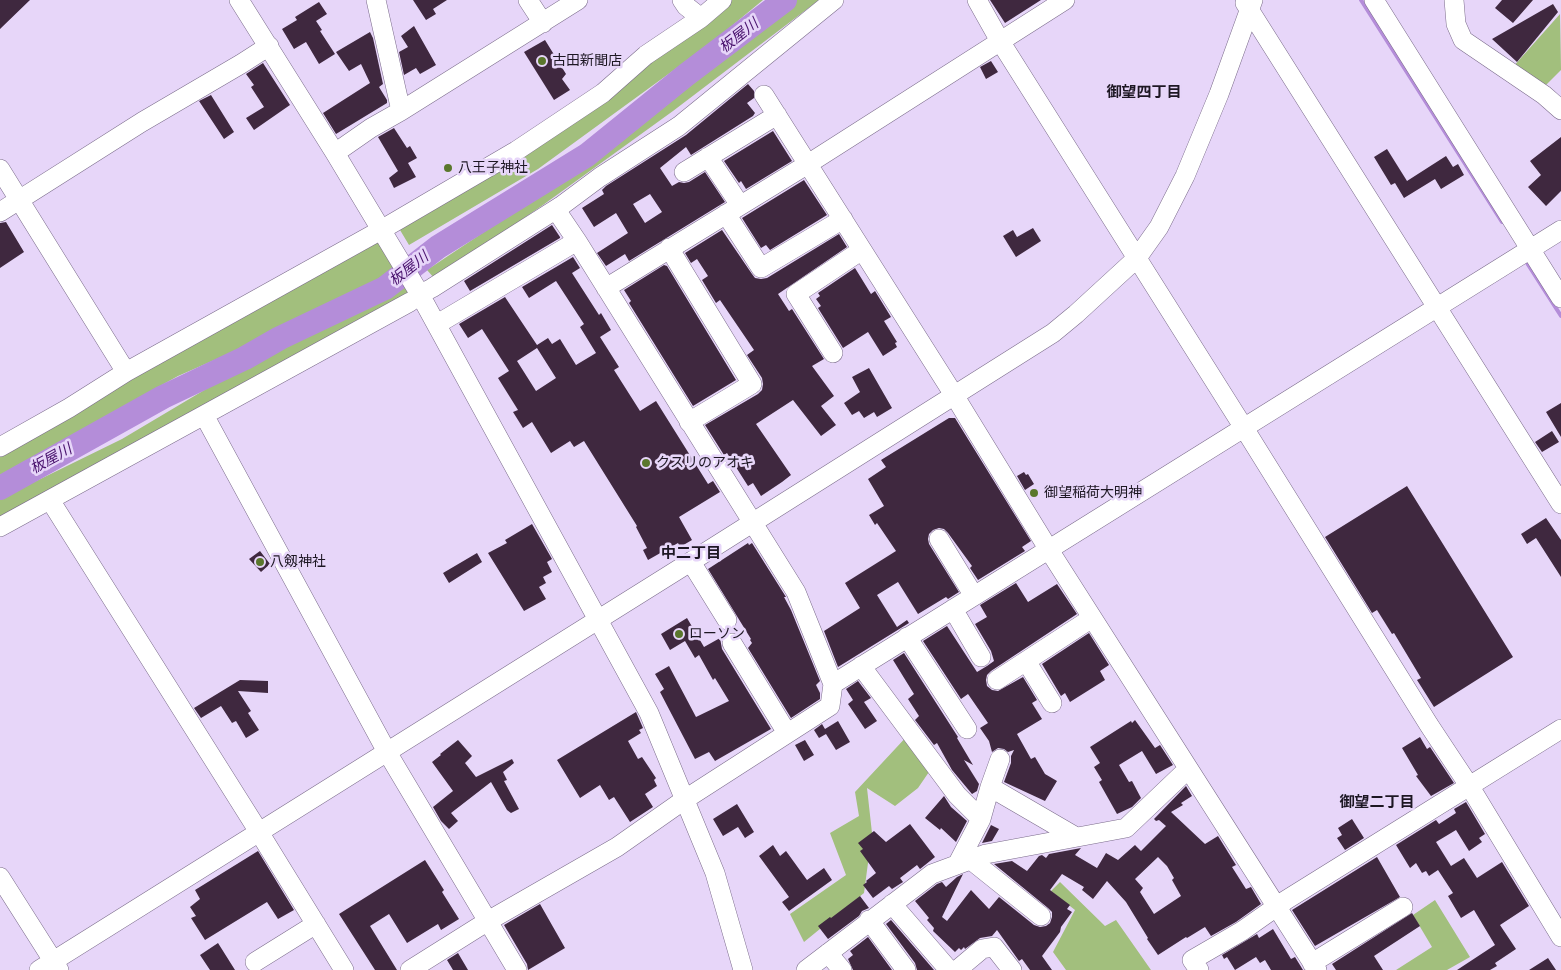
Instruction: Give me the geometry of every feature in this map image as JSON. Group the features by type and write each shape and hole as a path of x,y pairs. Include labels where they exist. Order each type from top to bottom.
{"street":[{"path":"239,0 381,230 415,296 484,412 649,712 715,873 743,970"},
{"path":"376,0 401,111"},
{"path":"528,0 543,23"},
{"path":"335,153 371,128 578,0"},
{"path":"682,0 686,6 701,18"},
{"path":"0,447 69,408 126,372 381,230 516,151 603,93 646,55 701,18 722,0"},
{"path":"0,527 280,375 415,296 432,288 556,210 600,177 680,126 834,0"},
{"path":"977,0 1000,41 1429,725 1470,787 1561,937"},
{"path":"606,288 808,164 1065,0"},
{"path":"1374,0 1561,298"},
{"path":"1454,0 1456,24 1463,40 1544,96 1561,110"},
{"path":"0,877 50,967 259,832 1053,333 1137,258 1160,227 1185,176 1219,94 1248,3"},
{"path":"1248,3 1561,504"},
{"path":"0,212 142,122 242,64 269,46"},
{"path":"764,95 954,395 1049,550 1314,966 1403,907"},
{"path":"684,172 776,115"},
{"path":"708,157 761,268 843,219"},
{"path":"0,169 126,372"},
{"path":"410,970 488,921 617,847 684,800 830,706 833,684 796,592 556,210"},
{"path":"833,684 1561,230"},
{"path":"440,323 577,241"},
{"path":"669,248 752,384 689,422"},
{"path":"833,353 796,294 862,250"},
{"path":"204,415 387,752 517,970"},
{"path":"50,500 344,970"},
{"path":"939,540 974,596"},
{"path":"691,562 727,620"},
{"path":"953,609 981,657"},
{"path":"997,680 1092,618"},
{"path":"907,637 967,729"},
{"path":"732,643 787,733"},
{"path":"1026,661 1052,703"},
{"path":"861,666 957,795 982,819"},
{"path":"1199,970 1192,960 1242,931 1277,907 1561,729"},
{"path":"964,862 982,819 990,787 1000,759"},
{"path":"806,970 869,920 932,874 986,854 1126,828 1188,769"},
{"path":"990,787 1076,837"},
{"path":"964,862 1041,916"},
{"path":"892,904 949,970"},
{"path":"869,920 906,970"},
{"path":"255,962 316,924"},
{"path":"956,970 982,948 994,947 1012,970"},
{"path":"828,953 842,970"}],"green space":[{"path":"730,0 763,0 711,43 538,169 409,245 397,225"},
{"path":"795,0 819,0 673,111 543,205 435,279 427,270 589,162"},
{"path":"1560,14 1561,70 1542,89 1512,68"},
{"path":"379,241 394,266 381,281 269,336 178,376 0,475 0,455 311,275"},
{"path":"403,284 410,293 0,522 0,500 122,439 233,373"},
{"path":"909,734 931,769 918,788 895,806 867,788 872,833 864,893 804,942 790,914 846,875 830,833 859,816 855,792"},
{"path":"1060,882 1105,926 1116,920 1151,970 1066,970 1053,952 1075,910 1051,891"},
{"path":"1435,900 1470,957 1447,970 1396,970 1432,947 1413,915"}],"building":[{"path":"0,0 30,0 0,29"},
{"path":"413,0 447,0 433,9 436,14 426,20"},
{"path":"990,0 1041,0 1005,23"},
{"path":"1502,0 1533,0 1513,23 1495,8"},
{"path":"319,2 327,14 316,21 322,30 320,31 335,54 319,64 306,42 294,49 282,29 297,20 295,17"},
{"path":"1553,4 1558,12 1517,62 1492,39"},
{"path":"414,26 436,65 420,74 416,68 404,75 399,52 408,47 401,36"},
{"path":"370,32 383,84 379,87 387,103 336,134 323,113 370,83 361,64 349,71 336,52"},
{"name":"古田新聞店","path":"545,40 566,74 562,79 570,90 554,100 524,52"},
{"path":"991,61 998,72 986,79 980,67"},
{"path":"263,63 290,105 254,130 246,118 264,107 251,87 254,85 246,74"},
{"path":"748,84 754,91 754,98 747,103 755,113 753,116 691,155 686,147 660,168 672,186 679,182 689,182 705,172 725,202 629,261 625,254 606,266 597,253 628,233 616,213 594,227 582,208 604,194 602,190 606,186 686,135","holes":["650,194 662,212 645,223 633,204"]},
{"path":"211,95 234,132 224,139 199,101"},
{"path":"394,128 407,148 410,146 417,158 408,163 416,177 394,188 389,178 398,171 378,137"},
{"path":"773,131 792,161 746,189 741,181 739,183 724,161"},
{"path":"1561,137 1561,191 1546,206 1528,187 1541,175 1530,161"},
{"path":"1387,149 1407,181 1446,156 1453,167 1458,164 1464,175 1441,189 1435,179 1404,198 1395,183 1391,185 1374,157"},
{"path":"804,180 827,215 770,250 766,245 761,248 742,218"},
{"path":"6,222 24,252 0,268 0,223"},
{"path":"552,225 560,238 470,291 464,281"},
{"path":"1033,228 1041,241 1016,257 1003,236 1013,230 1017,237"},
{"path":"722,230 755,278 761,279 767,278 839,234 847,247 778,294 789,311 792,309 824,359 812,366 834,396 821,406 836,425 821,436 793,400 756,424 791,475 761,496 753,483 748,486 727,453 724,455 705,425 758,394 762,390 763,384 762,378 747,355 754,350 720,300 716,303 702,280 708,276 697,259 691,263 685,253"},
{"path":"573,257 580,268 572,273 611,330 600,337 619,367 614,370 640,411 656,401 708,484 713,481 720,492 679,517 692,540 680,547 678,543 648,560 643,550 647,548 637,526 584,441 574,447 570,441 551,453 532,422 523,428 513,412 518,410 498,378 509,371 482,329 468,338 459,324 505,297 537,345 548,338 552,344 560,339 576,365 596,353 580,327 584,324 556,281 529,298 522,287","holes":["537,348 556,378 536,391 517,361"]},
{"path":"664,265 667,266 736,380 693,406 629,303 631,301 624,290"},
{"path":"855,268 871,294 875,291 891,317 884,321 897,342 895,343 897,347 883,356 868,332 843,348 818,308 821,306 816,299 820,296 818,293"},
{"path":"869,368 892,408 877,417 874,412 864,418 859,411 852,415 844,403 860,392 852,377"},
{"path":"1561,403 1561,437 1546,412"},
{"path":"949,418 955,418 1031,541 1022,547 1025,551 978,580 970,568 972,566 948,533 944,529 939,528 933,530 929,534 929,544 959,592 948,599 946,597 918,614 898,582 877,595 897,627 907,620 909,623 838,667 824,631 860,608 845,583 896,551 877,523 875,525 869,515 884,506 868,479 886,467 881,460"},
{"path":"1552,431 1559,442 1542,452 1535,442"},
{"path":"1024,472 1026,475 1028,474 1034,484 1025,490 1017,476"},
{"path":"1407,486 1513,657 1434,707 1417,680 1421,678 1394,633 1392,634 1377,610 1372,613 1325,537"},
{"path":"1546,518 1561,540 1561,577 1536,538 1527,544 1521,534"},
{"path":"532,524 552,559 547,562 552,572 543,577 546,583 539,587 546,599 524,611 488,553 507,543 505,540"},
{"path":"748,543 749,545 752,543 786,597 784,597 820,681 816,685 820,693 820,699 791,718 748,648 752,643 751,639 708,569"},
{"name":"八剱神社","path":"260,551 270,564 261,572 249,559"},
{"path":"477,553 482,562 449,583 443,573"},
{"path":"1016,583 1028,602 1057,584 1077,614 991,671 987,675 986,680 987,686 992,690 998,691 1023,677 1037,700 1032,703 1042,719 1017,734 1031,759 1035,757 1045,774 1057,781 1045,801 1004,782 1014,750 1008,752 998,748 992,752 989,741 980,728 988,723 968,694 961,699 923,641 947,626 977,672 987,666 994,661 991,651 975,624 987,617 980,605"},
{"path":"687,618 704,647 720,638 722,649 771,729 715,761 709,752 695,759 660,692 664,689 655,674 669,666 696,717 729,701 715,678 713,680 699,655 695,658 685,641 670,650 661,634"},
{"path":"1089,633 1109,665 1100,671 1105,680 1070,702 1065,693 1061,696 1042,664"},
{"path":"904,653 958,737 973,765 964,760 979,784 977,791 972,794 952,770 937,743 934,745 915,720 919,716 908,699 914,694 893,660"},
{"path":"240,680 268,681 268,693 238,691 251,711 248,713 259,730 246,738 236,721 232,723 221,706 201,718 194,708"},
{"path":"858,681 871,698 864,702 877,721 865,729 848,704 853,700 846,689"},
{"path":"636,712 643,728 639,730 641,733 628,741 638,759 642,757 656,778 654,780 657,786 645,794 653,807 630,822 614,797 609,800 600,785 580,798 557,760"},
{"path":"1135,720 1155,748 1160,745 1173,765 1156,774 1142,751 1119,765 1129,782 1132,781 1141,798 1132,807 1117,814 1099,782 1102,780 1094,767 1100,763 1090,747"},
{"path":"838,721 850,742 836,750 826,734 819,738 814,730 822,724 825,729"},
{"path":"1420,737 1427,749 1430,747 1454,783 1431,796 1416,776 1418,775 1402,748"},
{"path":"458,740 472,756 465,763 476,777 512,759 514,763 503,772 507,780 504,781 519,809 511,813 507,810 491,782 451,813 458,821 449,829 441,821 433,807 453,791 432,762"},
{"path":"805,740 814,755 804,761 795,745"},
{"path":"1186,786 1192,796 1181,803 1183,805 1171,812 1205,844 1218,836 1236,865 1232,867 1246,889 1251,887 1261,904 1236,922 1211,936 1205,927 1158,955 1126,902 1107,881 1093,899 1082,890 1084,887 1062,874 1050,890 1070,905 1067,909 1072,912 1042,956 1052,970 1030,970 1022,959 1019,961 997,930 992,936 980,938 965,949 964,947 961,950 959,948 955,952 933,931 934,928 927,920 929,918 915,901 937,884 942,882 946,887 963,874 942,917 947,921 971,890 989,909 999,897 1034,925 1046,926 1050,923 1052,912 994,864 1012,861 1027,871 1039,856 1042,855 1046,858 1049,854 1081,848 1075,855 1097,868 1106,853 1118,860 1135,845 1141,851 1166,826 1159,820 1156,821 1154,819","holes":["1158,857 1167,866 1181,896 1154,914 1140,892 1143,888 1135,879"]},
{"path":"944,796 951,807 967,821 956,842 941,828 940,830 925,818"},
{"path":"1466,802 1485,834 1479,838 1482,842 1469,851 1456,830 1436,842 1451,866 1464,858 1477,878 1502,862 1529,906 1500,925 1516,949 1495,963 1497,966 1490,970 1457,970 1495,945 1474,910 1461,918 1448,896 1453,893 1438,870 1429,876 1426,871 1422,873 1416,863 1410,868 1396,845 1436,820 1439,824 1456,813 1454,809"},
{"path":"737,804 754,832 745,838 738,827 723,836 713,819"},
{"path":"1352,819 1364,838 1345,850 1337,838 1342,835 1338,828"},
{"path":"910,824 935,857 920,869 917,865 900,878 903,882 892,889 889,886 873,898 863,885 876,873 860,851 863,849 858,843 874,831 886,842"},
{"path":"991,825 999,829 992,841 982,843"},
{"path":"773,845 780,856 786,851 807,880 824,868 832,880 789,911 782,902 789,897 759,856"},
{"path":"258,851 294,910 278,919 267,902 205,940 191,918 196,916 190,907 200,899 195,890"},
{"path":"1377,857 1400,897 1315,946 1292,910"},
{"path":"425,860 459,919 441,930 438,924 407,943 389,914 370,926 397,970 375,970 339,914"},
{"path":"860,896 869,908 862,911 859,916 828,939 818,926"},
{"path":"540,904 565,948 528,970 527,964 504,925"},
{"path":"1412,913 1420,926 1374,956 1383,970 1336,970 1332,964"},
{"path":"891,920 934,970 917,970 915,963 886,924"},
{"path":"1273,929 1291,959 1295,957 1303,970 1271,970 1265,960 1260,963 1256,957 1235,970 1227,957 1224,959 1222,955 1257,934 1259,938"},
{"path":"868,937 892,970 853,970 848,959 853,955 850,951"},
{"path":"218,943 235,970 210,970 200,955"},
{"path":"458,953 468,970 453,970 447,960"},
{"path":"1548,958 1556,970 1529,970"}],"waterway":[{"name":"板屋川","path":"0,488 163,397 385,288 438,247 587,155 686,75 785,0"},
{"path":"1361,0 1502,222"},
{"path":"1527,263 1561,316"}],"place":[{"name":"古田新聞店","path":"542,61"},
{"name":"八王子神社","path":"448,168"},
{"name":"クスリのアオキ","path":"646,463"},
{"name":"御望稲荷大明神","path":"1034,493"},
{"name":"八剱神社","path":"260,562"},
{"name":"ローソン","path":"679,634"}],"district":[{"name":"御望四丁目","path":"1144,93"},
{"name":"中二丁目","path":"691,554"},
{"name":"御望二丁目","path":"1377,803"}]}
